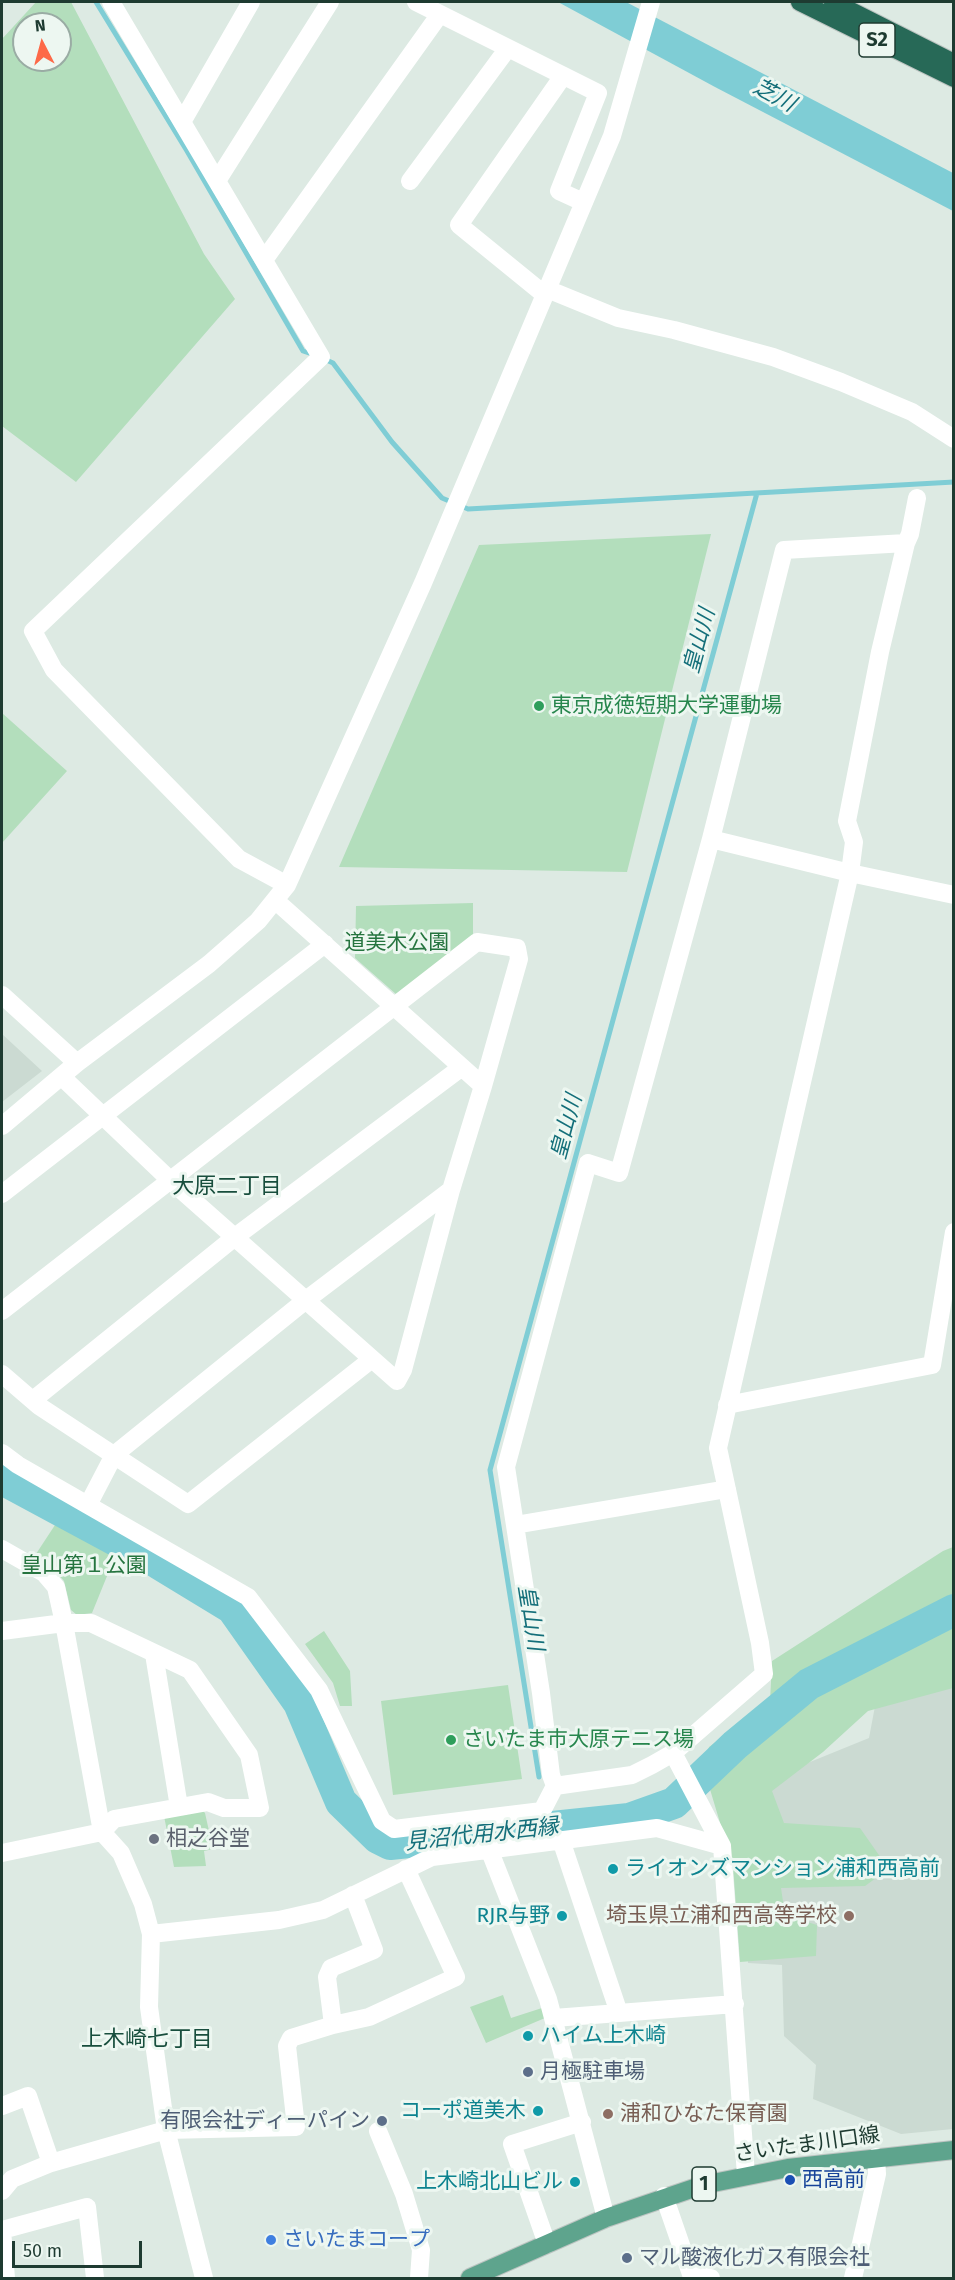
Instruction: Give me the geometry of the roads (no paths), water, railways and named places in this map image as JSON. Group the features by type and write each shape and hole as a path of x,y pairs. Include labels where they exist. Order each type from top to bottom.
{"highway":[{"name":"S2","path":"800,2 954,78"},
{"name":"S2","path":"833,2 954,63"}],"main road":[{"name":"さいたま川口線","path":"470,2278 606,2218 664,2196 746,2175 876,2157 954,2150"}],"street":[{"path":"111,2 321,357 33,631 54,670 239,859 287,885"},
{"path":"182,122 252,2"},
{"path":"217,181 330,2"},
{"path":"416,2 597,93 559,191 583,202"},
{"path":"2,1126 77,1063 209,964 258,921 287,885 423,583 612,136 651,2"},
{"path":"264,260 440,14"},
{"path":"410,181 508,48"},
{"path":"563,76 459,225 546,292 578,300 618,318 674,330 773,357 822,374 912,412 954,439"},
{"path":"555,1786 632,1775 677,1759 764,1674 760,1643 718,1448 850,873 854,842 847,821 880,652 917,498"},
{"path":"2,1453 18,1465 248,1597 319,1690 382,1821 394,1829 542,1811 555,1786 551,1775 540,1682 506,1467 588,1163 619,1173 711,838 784,550 906,543"},
{"path":"711,838 850,873 954,895"},
{"path":"276,901 483,1086"},
{"path":"2,1311 170,1180 477,942 517,948 519,958 451,1190 403,1370 397,1381 170,1180 62,1077"},
{"path":"2,1194 325,944"},
{"path":"2,995 77,1063"},
{"path":"33,1400 235,1238 462,1066"},
{"path":"88,1505 114,1455 306,1300 451,1190"},
{"path":"727,1405 932,1365 954,1232"},
{"path":"2,1374 33,1400 188,1504 372,1359"},
{"path":"515,1525 727,1489"},
{"path":"2,1549 44,1573 52,1582 58,1595 102,1832 121,1852 143,1904 151,1934 149,2007 166,2130 204,2278"},
{"path":"2,1630 64,1623 91,1623 190,1670 249,1755 260,1808 224,1808 208,1802 114,1819 102,1832 2,1852"},
{"path":"154,1654 179,1807"},
{"path":"677,1759 722,1846 746,2175"},
{"path":"151,1934 279,1920 323,1910 432,1857 657,1828 722,1846"},
{"path":"561,1840 619,2013"},
{"path":"489,1850 548,1999 606,2218"},
{"path":"2,2191 12,2179 51,2163 166,2130 297,2127 287,2046 291,2038 369,2017 456,1977 406,1869"},
{"path":"333,2025 327,1977 331,1968 374,1950 353,1895"},
{"path":"554,2018 735,2004"},
{"path":"2,2106 28,2096 51,2163"},
{"path":"547,2244 512,2144 582,2122"},
{"path":"378,2131 404,2194 421,2250 419,2278"},
{"path":"860,2277 877,2174 876,2157"},
{"path":"664,2196 691,2274 711,2278"},
{"path":"6,2278 2,2230 87,2207 95,2278"}],"water":[{"name":"芝川","path":"558,2 626,2 953,173 953,211 715,87"}],"waterway":[{"path":"96,2 187,151 303,351 312,354"},
{"path":"324,359 333,363 392,442 442,498 468,509 954,482"},
{"name":"皇山川","path":"539,1777 490,1470 757,493"},
{"name":"見沼代用水西縁","path":"2,1479 158,1563 232,1608 299,1703 341,1802 378,1838 390,1844 629,1819 674,1803 735,1745 809,1684 954,1610"}],"place":[{"name":"東京成徳短期大学運動場","path":"539,706"},
{"name":"さいたま市大原テニス場","path":"451,1740"},
{"name":"相之谷堂","path":"154,1839"},
{"name":"ライオンズマンション浦和西高前","path":"613,1869"},
{"name":"RJR与野","path":"562,1916"},
{"name":"埼玉県立浦和西高等学校","path":"849,1916"},
{"name":"ハイム上木崎","path":"528,2036"},
{"name":"月極駐車場","path":"528,2072"},
{"name":"コーポ道美木","path":"538,2111"},
{"name":"浦和ひなた保育園","path":"608,2114"},
{"name":"有限会社ディーパイン","path":"382,2121"},
{"name":"西高前","path":"790,2180"},
{"name":"上木崎北山ビル","path":"575,2182"},
{"name":"さいたまコープ","path":"271,2240"},
{"name":"マル酸液化ガス有限会社","path":"627,2258"}],"district":[{"name":"大原二丁目","path":"227,1187"},
{"name":"上木崎七丁目","path":"147,2040"}],"park label":[{"name":"道美木公園","path":"397,943"},
{"name":"皇山第１公園","path":"84,1566"}]}
